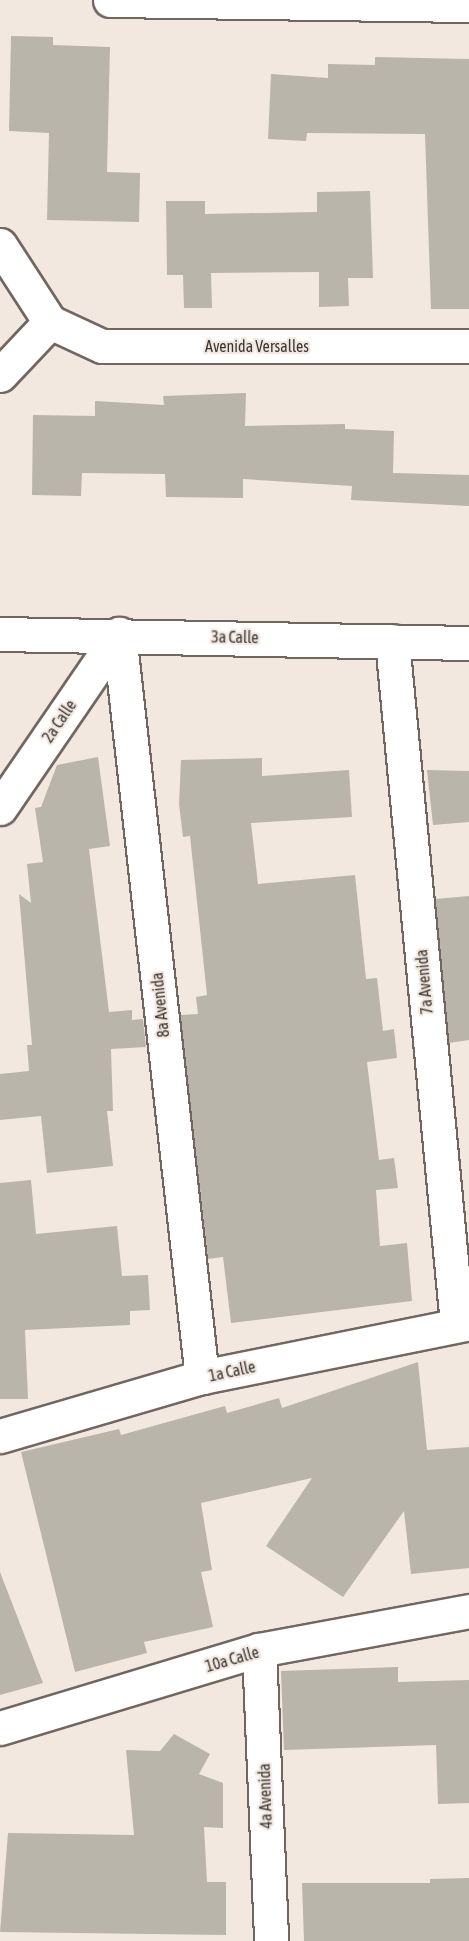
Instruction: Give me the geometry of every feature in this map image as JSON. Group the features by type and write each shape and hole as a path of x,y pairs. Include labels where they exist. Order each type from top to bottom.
{"street":[{"path":"110,0 469,5"},
{"path":"0,245 50,322 0,375"},
{"name":"Avenida Versalles","path":"50,322 102,345 469,346"},
{"name":"3a Calle","path":"0,634 119,634 469,642"},
{"name":"2a Calle","path":"0,808 119,634"},
{"name":"8a Avenida","path":"119,634 202,1377"},
{"name":"7a Avenida","path":"392,640 463,1323"},
{"name":"1a Calle","path":"0,1436 202,1377 463,1323"},
{"name":"10a Calle","path":"0,1728 259,1650 469,1611"},
{"name":"4a Avenida","path":"259,1650 271,1941"}],"building":[{"path":"11,36 53,37 53,45 110,47 107,172 140,173 139,222 47,220 49,133 9,131"},
{"path":"375,57 469,59 469,309 431,309 425,134 307,133 306,141 268,139 271,74 328,78 328,64 375,65"},
{"path":"370,191 373,278 348,278 349,306 319,307 319,272 211,273 212,308 184,308 183,275 167,275 166,201 205,201 205,214 317,212 317,192"},
{"path":"246,393 245,426 345,424 345,429 394,431 393,473 469,475 469,506 351,500 352,486 243,479 243,498 166,497 165,474 82,473 81,496 32,495 33,415 95,416 95,401 164,405 163,396"},
{"path":"98,757 110,846 89,849 109,1012 132,1010 132,1020 143,1019 146,1047 111,1049 113,1111 107,1111 113,1166 47,1173 41,1116 0,1120 0,1074 29,1071 27,1045 32,1045 19,894 31,903 27,864 43,862 35,808 41,807 57,765"},
{"path":"262,758 262,776 349,770 352,817 251,823 258,884 355,875 366,979 377,978 383,1031 394,1029 397,1058 367,1062 379,1160 394,1158 398,1188 376,1190 380,1246 407,1243 412,1301 231,1323 223,1257 208,1259 180,1015 198,1014 196,997 207,995 190,836 183,837 179,804 181,760"},
{"path":"427,770 469,771 469,822 433,825"},
{"path":"469,896 469,1040 449,1043 435,899"},
{"path":"31,1180 36,1234 117,1226 122,1276 148,1275 150,1310 130,1311 130,1325 25,1330 28,1399 0,1399 0,1183"},
{"path":"418,1362 427,1450 469,1447 469,1568 411,1574 404,1511 343,1597 266,1546 312,1478 201,1503 212,1570 201,1572 213,1627 144,1642 147,1653 75,1672 21,1452 119,1429 121,1435 225,1406 227,1413 279,1398 282,1408"},
{"path":"0,1572 43,1683 0,1695"},
{"path":"398,1667 398,1682 469,1680 469,1803 438,1804 436,1745 284,1750 281,1671"},
{"path":"174,1734 210,1754 199,1774 223,1783 223,1828 204,1827 207,1882 226,1882 226,1935 0,1932 8,1833 134,1835 126,1750 160,1751"},
{"path":"469,1878 469,1941 304,1941 302,1883 430,1883 430,1879"}]}
